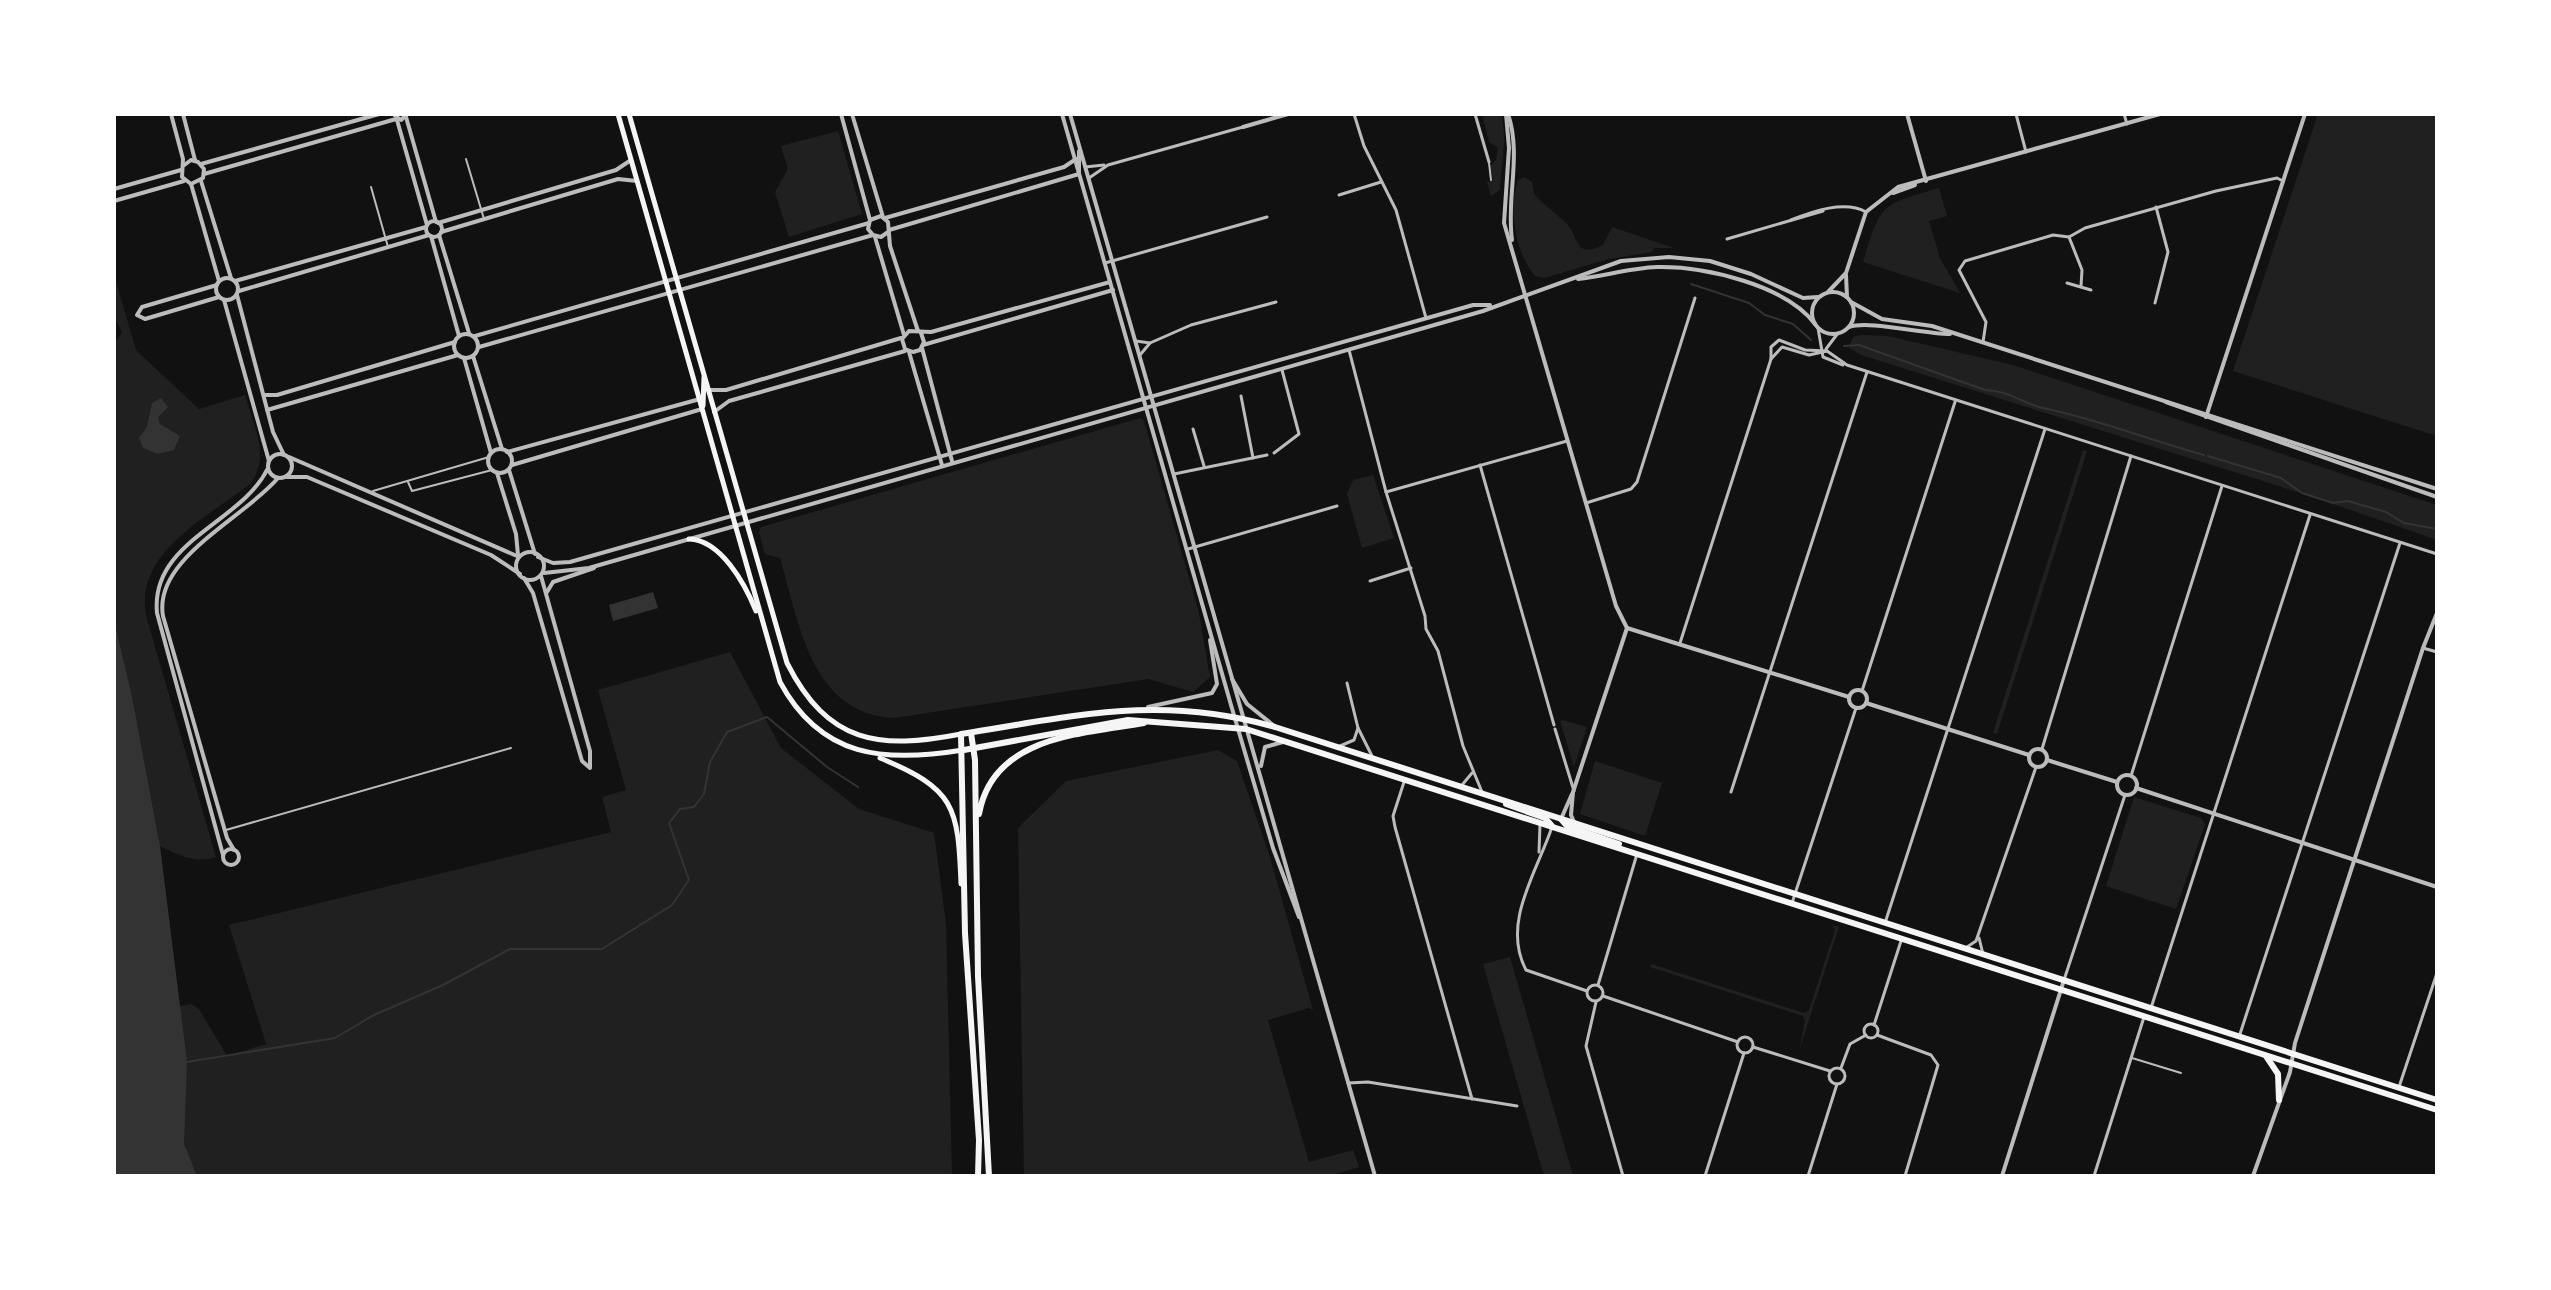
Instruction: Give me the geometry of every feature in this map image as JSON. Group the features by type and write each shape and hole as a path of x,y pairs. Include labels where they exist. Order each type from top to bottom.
{"highway":[{"path":"978,1176 979,1140 965,933 964,750 961,734 1086,713 1148,707 1238,716 1275,727 2437,1100"},
{"path":"964,750 1128,720 1246,729 2437,1110"},
{"path":"976,828 981,802 990,782 1020,752 1049,741 1156,721"},
{"path":"971,733 978,976 989,1176"},
{"path":"1483,794 1545,818 1552,826"},
{"path":"1561,819 1568,827 1614,842 1634,853"},
{"path":"2265,1055 2278,1074 2279,1100"}],"main road":[{"path":"618,114 780,682 799,711 821,733 918,774 942,794 950,806 958,831 965,933"},
{"path":"629,114 787,663 815,708 839,726 885,742 905,744 961,734"},
{"path":"702,409 704,376"},
{"path":"689,539 711,546 745,585 765,634"},
{"path":"868,754 915,758 964,750"}],"street":[{"path":"171,114 184,181"},
{"path":"183,114 195,160 201,164 204,174 201,181 238,293 275,440 293,467 287,477"},
{"path":"201,164 379,114"},
{"path":"841,114 904,335 902,343 908,351 942,465"},
{"path":"1066,114 1074,128 1174,474 1217,673 1217,684 1212,693 1148,707"},
{"path":"1066,114 1067,129 1110,282 1229,673 1238,728 1273,848 1304,931"},
{"path":"1085,167 1108,165 1288,114"},
{"path":"1354,114 1364,146 1396,210 1429,327"},
{"path":"1475,114 1489,162"},
{"path":"1507,114 1503,211 1616,606 1627,628 1574,792 1561,819"},
{"path":"1507,114 1515,168 1510,219 1513,246"},
{"path":"1907,114 1926,181"},
{"path":"2016,114 2026,152"},
{"path":"2124,114 2127,124"},
{"path":"1848,327 1853,318 1846,273 1866,212 1890,193 2160,114"},
{"path":"2206,415 2305,114"},
{"path":"204,174 408,115 440,233 472,335 479,347"},
{"path":"854,116 913,324 923,346 952,462"},
{"path":"264,395 277,395 455,342 459,336 395,117"},
{"path":"1067,129 1074,128"},
{"path":"1079,147 1079,174"},
{"path":"459,336 666,282 1064,167 1076,159"},
{"path":"114,189 182,168 195,160"},
{"path":"631,160 616,170 218,283 142,307 137,315 145,319 222,298 618,179 637,181"},
{"path":"1089,180 1108,165"},
{"path":"1064,167 1067,177"},
{"path":"1083,186 1085,167"},
{"path":"1507,167 1515,168"},
{"path":"616,170 621,175 618,179"},
{"path":"473,356 479,347 874,236 1079,174"},
{"path":"1983,342 1986,322 1960,275 1960,264 2053,235 2069,237 2085,228 2223,189 2277,178 2283,181"},
{"path":"146,180 149,190"},
{"path":"114,201 184,181 191,184 201,181"},
{"path":"1339,195 1382,182"},
{"path":"191,184 269,451 269,461 268,468 253,491 172,561 156,590 157,613 223,855 226,863 234,864 239,857 224,830 163,616 162,592 177,566 260,498 278,478 307,477 491,555 522,576 569,573 1483,311 1621,261 1690,258 1735,268 1803,298 1818,297 1828,292 1846,273"},
{"path":"1727,239 1823,211 1854,205 1866,212"},
{"path":"2155,303 2168,252 2156,207"},
{"path":"1105,263 1267,217"},
{"path":"2069,237 2082,270 2081,286"},
{"path":"1576,279 1648,268 1689,269 1729,276 1762,289 1800,310 1816,326 1838,333"},
{"path":"1113,290 1116,274"},
{"path":"708,390 726,390 894,342 904,335 1110,282"},
{"path":"2067,283 2091,290"},
{"path":"1098,285 1100,293"},
{"path":"714,412 729,401 1113,290"},
{"path":"1828,292 1849,299 1882,319 1932,326 1983,342 2157,398 2437,497"},
{"path":"1818,297 1812,310 1819,348 1828,362 1847,365 2437,554"},
{"path":"1586,503 1631,489 1637,482 1695,298"},
{"path":"1139,356 1150,343 1191,325 1276,302"},
{"path":"269,461 277,454 286,456 518,555 537,556 553,563 570,562 1426,318 1473,305 1493,305"},
{"path":"1771,359 1782,347 1807,354 1821,354 1827,351 1830,339 1838,333 1864,324 1900,331 1953,334"},
{"path":"1134,339 1150,343"},
{"path":"1680,643 1771,359 1772,346 1779,340 1805,350 1819,348 1847,365"},
{"path":"455,342 516,534 522,576 533,593 582,761 590,768 590,751 537,556 473,356"},
{"path":"1346,342 1426,629 1438,651 1472,770 1483,794"},
{"path":"267,410 461,356 473,356"},
{"path":"814,365 816,375"},
{"path":"1274,453 1299,434 1282,370"},
{"path":"1731,792 1867,372"},
{"path":"769,378 772,388"},
{"path":"1241,396 1253,458"},
{"path":"490,455 700,399"},
{"path":"1866,703 1862,691 1955,400"},
{"path":"494,472 702,409"},
{"path":"2206,415 2437,489"},
{"path":"1193,429 1204,466"},
{"path":"1885,923 2045,429"},
{"path":"1386,492 1568,441"},
{"path":"1174,474 1267,455"},
{"path":"2117,782 2047,760 2042,749 2131,456"},
{"path":"1480,465 1574,792 1571,816 1575,823"},
{"path":"268,468 278,478"},
{"path":"2222,486 2131,776 2136,788 2437,887"},
{"path":"1191,548 1337,506"},
{"path":"2151,1008 2310,515"},
{"path":"2238,1038 2400,543"},
{"path":"546,594 553,582 599,565"},
{"path":"1370,581 1411,568"},
{"path":"2253,1176 2292,1064 2423,648 2437,613"},
{"path":"1207,623 1262,777 1375,1176"},
{"path":"1627,628 1849,697 1856,708"},
{"path":"2423,648 2437,652"},
{"path":"1229,673 1247,704 1275,727"},
{"path":"1347,683 1358,728 1368,751 1379,760"},
{"path":"1849,697 1855,691 1862,691"},
{"path":"1792,903 1856,708 1866,703 2029,755"},
{"path":"1337,747 1350,743 1358,728"},
{"path":"1262,777 1260,757 1265,747 1290,741"},
{"path":"2029,755 2034,749 2042,749"},
{"path":"2029,755 2036,767"},
{"path":"1965,948 1974,944 1978,934 2036,767 2047,760"},
{"path":"1460,786 1470,780 1472,770"},
{"path":"2117,782 2123,776 2131,776"},
{"path":"1406,778 1393,816 1395,827 1472,1099"},
{"path":"2117,782 2118,789 2125,795"},
{"path":"2002,1176 2125,795 2136,788"},
{"path":"1539,822 1542,830 1539,855"},
{"path":"1552,826 1517,923 1517,941 1522,963 1532,974 1587,991"},
{"path":"223,855 234,850"},
{"path":"1634,853 1598,985 1603,996 1738,1042 1748,1038 1753,1047 1830,1071 1841,1069"},
{"path":"1978,934 1984,954"},
{"path":"1877,1035 1874,1025 1901,941"},
{"path":"2399,1088 2437,973"},
{"path":"1587,991 1592,985 1598,985"},
{"path":"1587,991 1589,999 1596,1002"},
{"path":"1603,996 1596,1002 1586,1046 1623,1176"},
{"path":"2094,1176 2144,1017"},
{"path":"1866,1035 1867,1026 1874,1025"},
{"path":"1866,1035 1872,1038 1877,1035 1931,1055 1938,1065 1905,1176"},
{"path":"1808,1176 1837,1084 1845,1078 1841,1069 1850,1044 1866,1035"},
{"path":"1738,1042 1739,1050 1744,1053"},
{"path":"1705,1176 1744,1053 1753,1047"},
{"path":"1830,1071 1831,1080 1837,1084"},
{"path":"1348,1083 1361,1081 1517,1106"}],"lane":[{"path":"466,159 484,219"},
{"path":"1489,162 1491,180"},
{"path":"371,187 388,248"},
{"path":"368,493 490,455"},
{"path":"408,481 407,485 412,491 494,472"},
{"path":"224,830 511,748"},
{"path":"2131,1058 2181,1073"}],"shaded area":[{"path":"1482,114 1501,114 1503,124 1500,190 1491,196 1487,182 1493,180 1490,166 1496,160 1498,148 1489,142"},
{"path":"2318,114 2437,114 2437,436 2233,371"},
{"path":"838,131 862,214 789,237 775,192 788,169 781,146"},
{"path":"1524,177 1532,182 1534,194 1567,224 1582,248 1594,249 1603,245 1612,227 1674,248 1654,248 1652,252 1609,259 1544,278 1535,276 1522,255 1515,230 1515,191 1518,180"},
{"path":"1939,188 1947,216 1929,221 1940,258 1960,293 1863,262 1874,228 1886,209 1904,199"},
{"path":"114,275 136,350 199,409 245,395 260,451 257,473 251,483 177,539 150,575 145,596 147,619 216,857 208,859 187,858 160,846 132,696 114,620 114,344 122,332 114,316"},
{"path":"1888,336 2013,365 2437,505 2437,540 2307,495 1861,355 1849,348 1853,337"},
{"path":"161,398 168,407 158,417 160,424 180,436 174,450 158,454 143,448 139,438 147,427 152,403"},
{"path":"1140,418 1144,421 1199,613 1210,677 1193,692 1148,679 894,718 866,713 844,700 826,683 803,636 780,558 765,554 759,532 761,527"},
{"path":"2083,450 2087,451 1997,734 1993,733"},
{"path":"1373,475 1394,538 1362,548 1347,494 1353,480"},
{"path":"653,592 658,608 613,621 609,605"},
{"path":"114,620 132,696 160,846 187,1062 184,1144 197,1176 114,1176"},
{"path":"730,652 781,748 859,809 934,833 946,924 952,1176 185,1176 176,1013 180,1006 191,1004 199,1009 227,1056 266,1044 229,925 611,832 602,797 626,790 598,690"},
{"path":"1560,721 1587,727 1574,767"},
{"path":"1218,750 1237,761 1270,857 1313,1010 1309,1008 1268,1020 1309,1162 1353,1150 1359,1167 1329,1176 1024,1176 1018,828 1066,781"},
{"path":"1595,761 1662,783 1645,836 1580,814"},
{"path":"2134,797 2201,818 2205,824 2176,909 2106,886"},
{"path":"1832,925 1839,927 1799,1051 1805,1021 1803,1016 1650,967 1651,964 1804,1013 1809,1010 1835,930"},
{"path":"1510,957 1573,1176 1544,1176 1483,964"}],"waterway":[{"path":"1691,284 1749,303 1765,315 1793,324 1811,340"},
{"path":"1844,346 1859,345 2035,406 2204,455"},
{"path":"2208,456 2281,478 2302,493 2333,503 2348,501 2386,512 2404,523 2437,529"},
{"path":"187,1062 335,1038 374,1015 443,985 510,949 602,949 672,905 689,880 669,823 680,809 694,807 704,794 710,762 727,732 767,717 827,767 858,787"}]}
